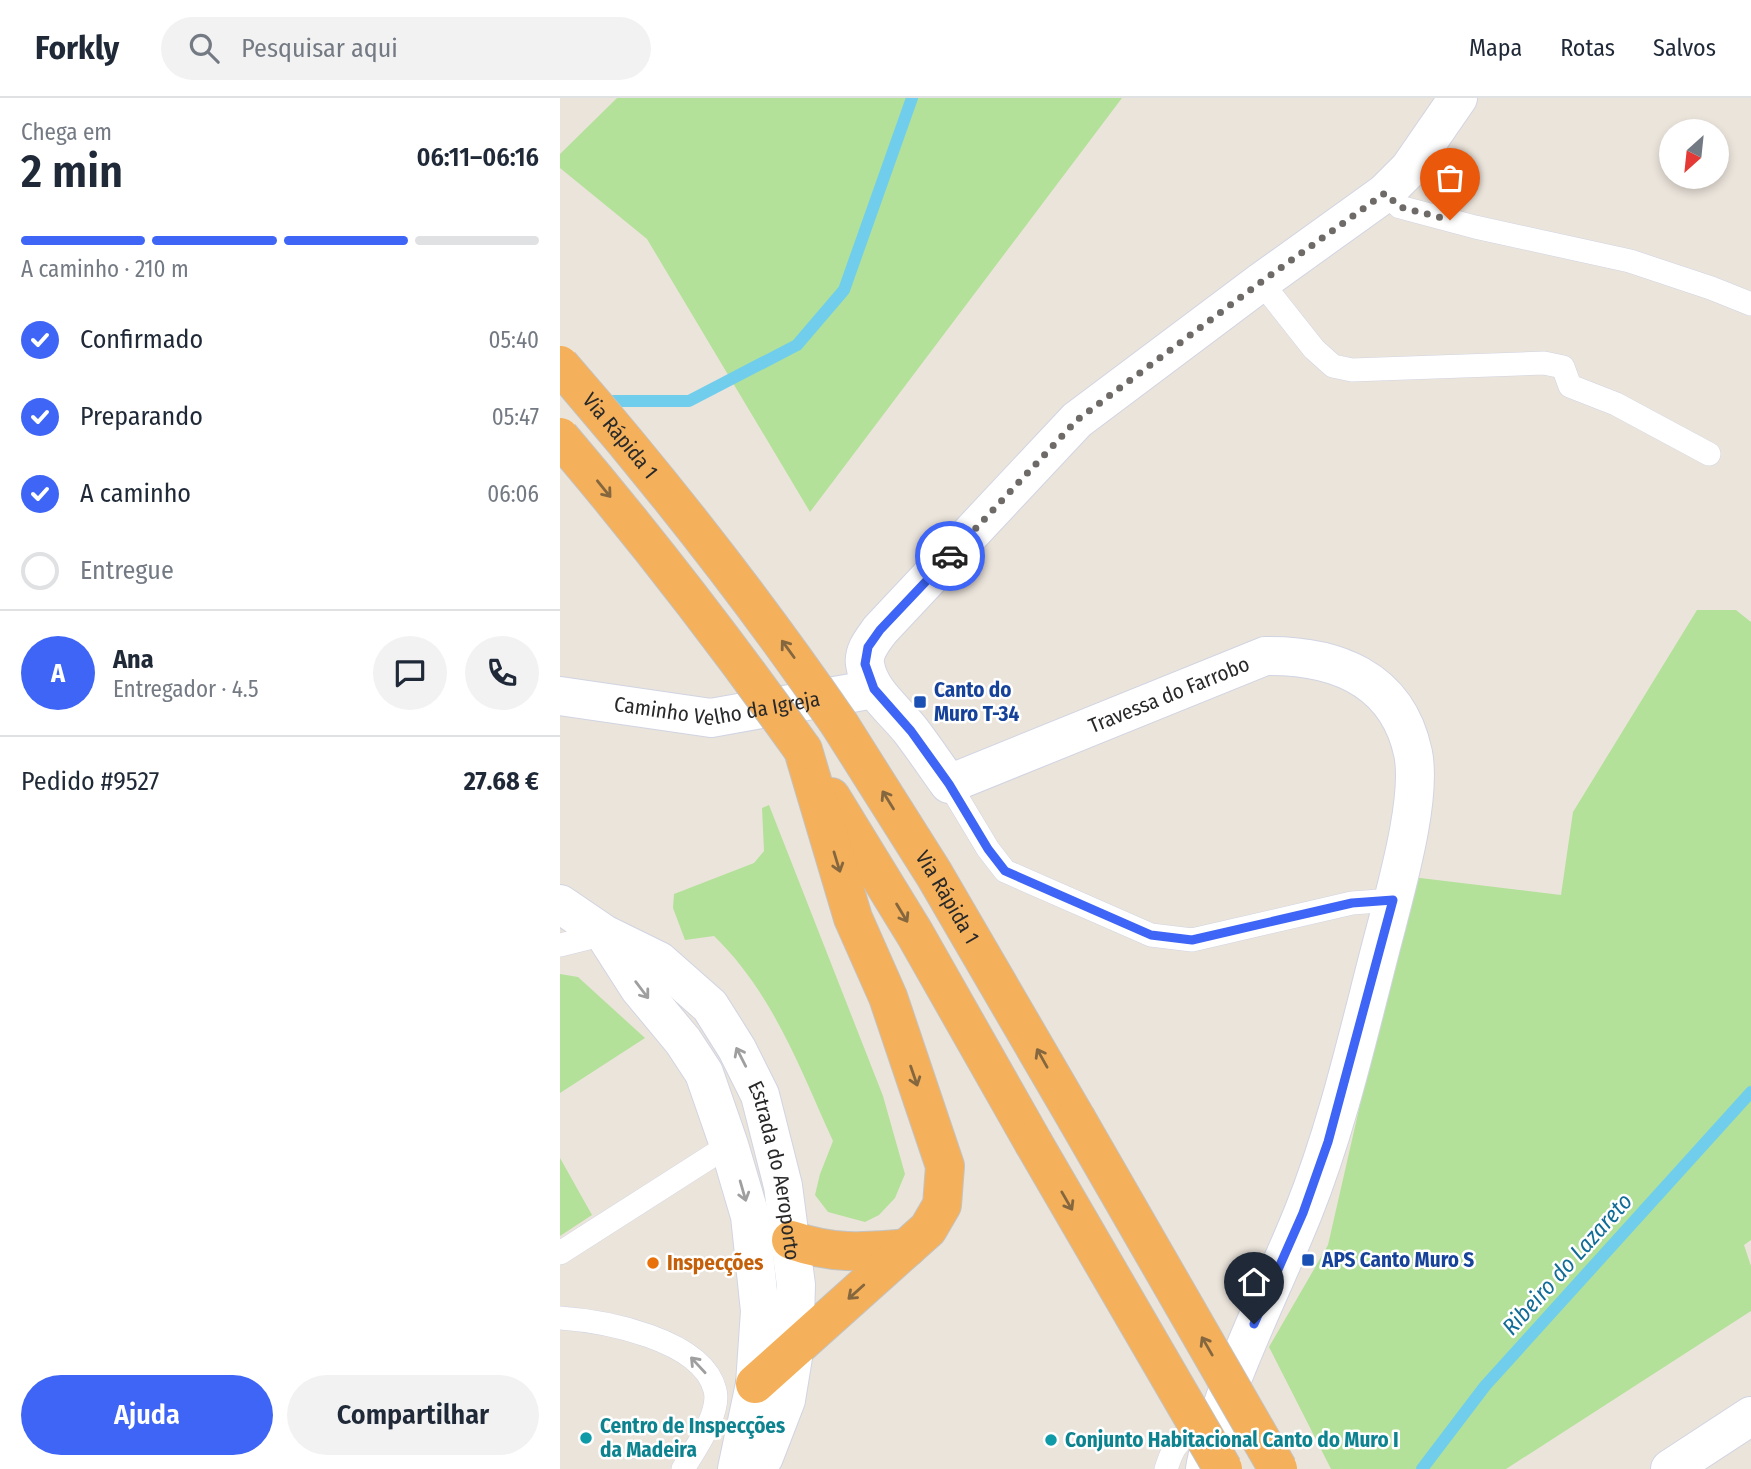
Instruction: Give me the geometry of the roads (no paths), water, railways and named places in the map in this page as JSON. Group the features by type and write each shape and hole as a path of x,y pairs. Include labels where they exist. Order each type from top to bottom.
{"highway":[{"name":"Via Rápida 1","path":"560,365 709,545 841,725 934,874 1278,1469"},
{"path":"560,437 674,575 803,750 915,934 1212,1461"},
{"path":"755,1384 928,1229 942,1205 945,1166 888,997 853,918 803,750"},
{"path":"790,1240 826,1251 855,1253 907,1248"}],"street":[{"path":"949,784 911,731 874,689 865,657 868,647 880,630 1077,420 1385,193 1409,169 1458,98"},
{"name":"Travessa do Farrobo","path":"949,784 1265,656 1297,656 1329,662 1353,671 1376,687 1396,713 1407,734 1414,756 1414,796 1393,900 1328,1142 1303,1213 1244,1346 1212,1461"},
{"name":"Caminho Velho da Igreja","path":"560,696 711,718 874,689"},
{"name":"Estrada do Aeroporto","path":"560,904 604,934 659,961 710,1006 737,1049 760,1095 783,1186 796,1285 794,1351 786,1400 764,1457 755,1469"},
{"name":"Estrada do Aeroporto","path":"604,934 639,988 684,1041 704,1073 750,1216 760,1311 755,1384 737,1469"},
{"path":"1670,1469 1751,1416"}],"lane":[{"path":"1385,193 1400,207 1475,227 1630,261 1751,304"},
{"path":"1261,282 1314,349 1333,366 1352,370 1544,363 1563,367 1570,386 1616,404 1709,454"},
{"path":"949,784 988,849 1005,871 1151,935 1192,940 1352,903 1393,900"},
{"path":"560,945 604,934"},
{"path":"560,1253 729,1145"},
{"path":"560,1318 582,1319 664,1340 701,1364 715,1391 710,1423 684,1469"},
{"path":"1166,1469 1174,1447 1189,1436 1212,1461"}],"waterway":[{"name":"Ribeiro do Lazareto","path":"602,401 689,401 797,345 844,290 912,98"},
{"name":"Ribeiro do Lazareto","path":"1422,1469 1485,1386 1751,1092"}],"place":[{"name":"Canto do Muro T-34","path":"920,702"},
{"name":"APS Canto Muro S","path":"1308,1260"},
{"name":"Inspecções","path":"653,1263"},
{"name":"Centro de Inspecções da Madeira","path":"586,1438"},
{"name":"Conjunto Habitacional Canto do Muro I","path":"1051,1440"}]}
